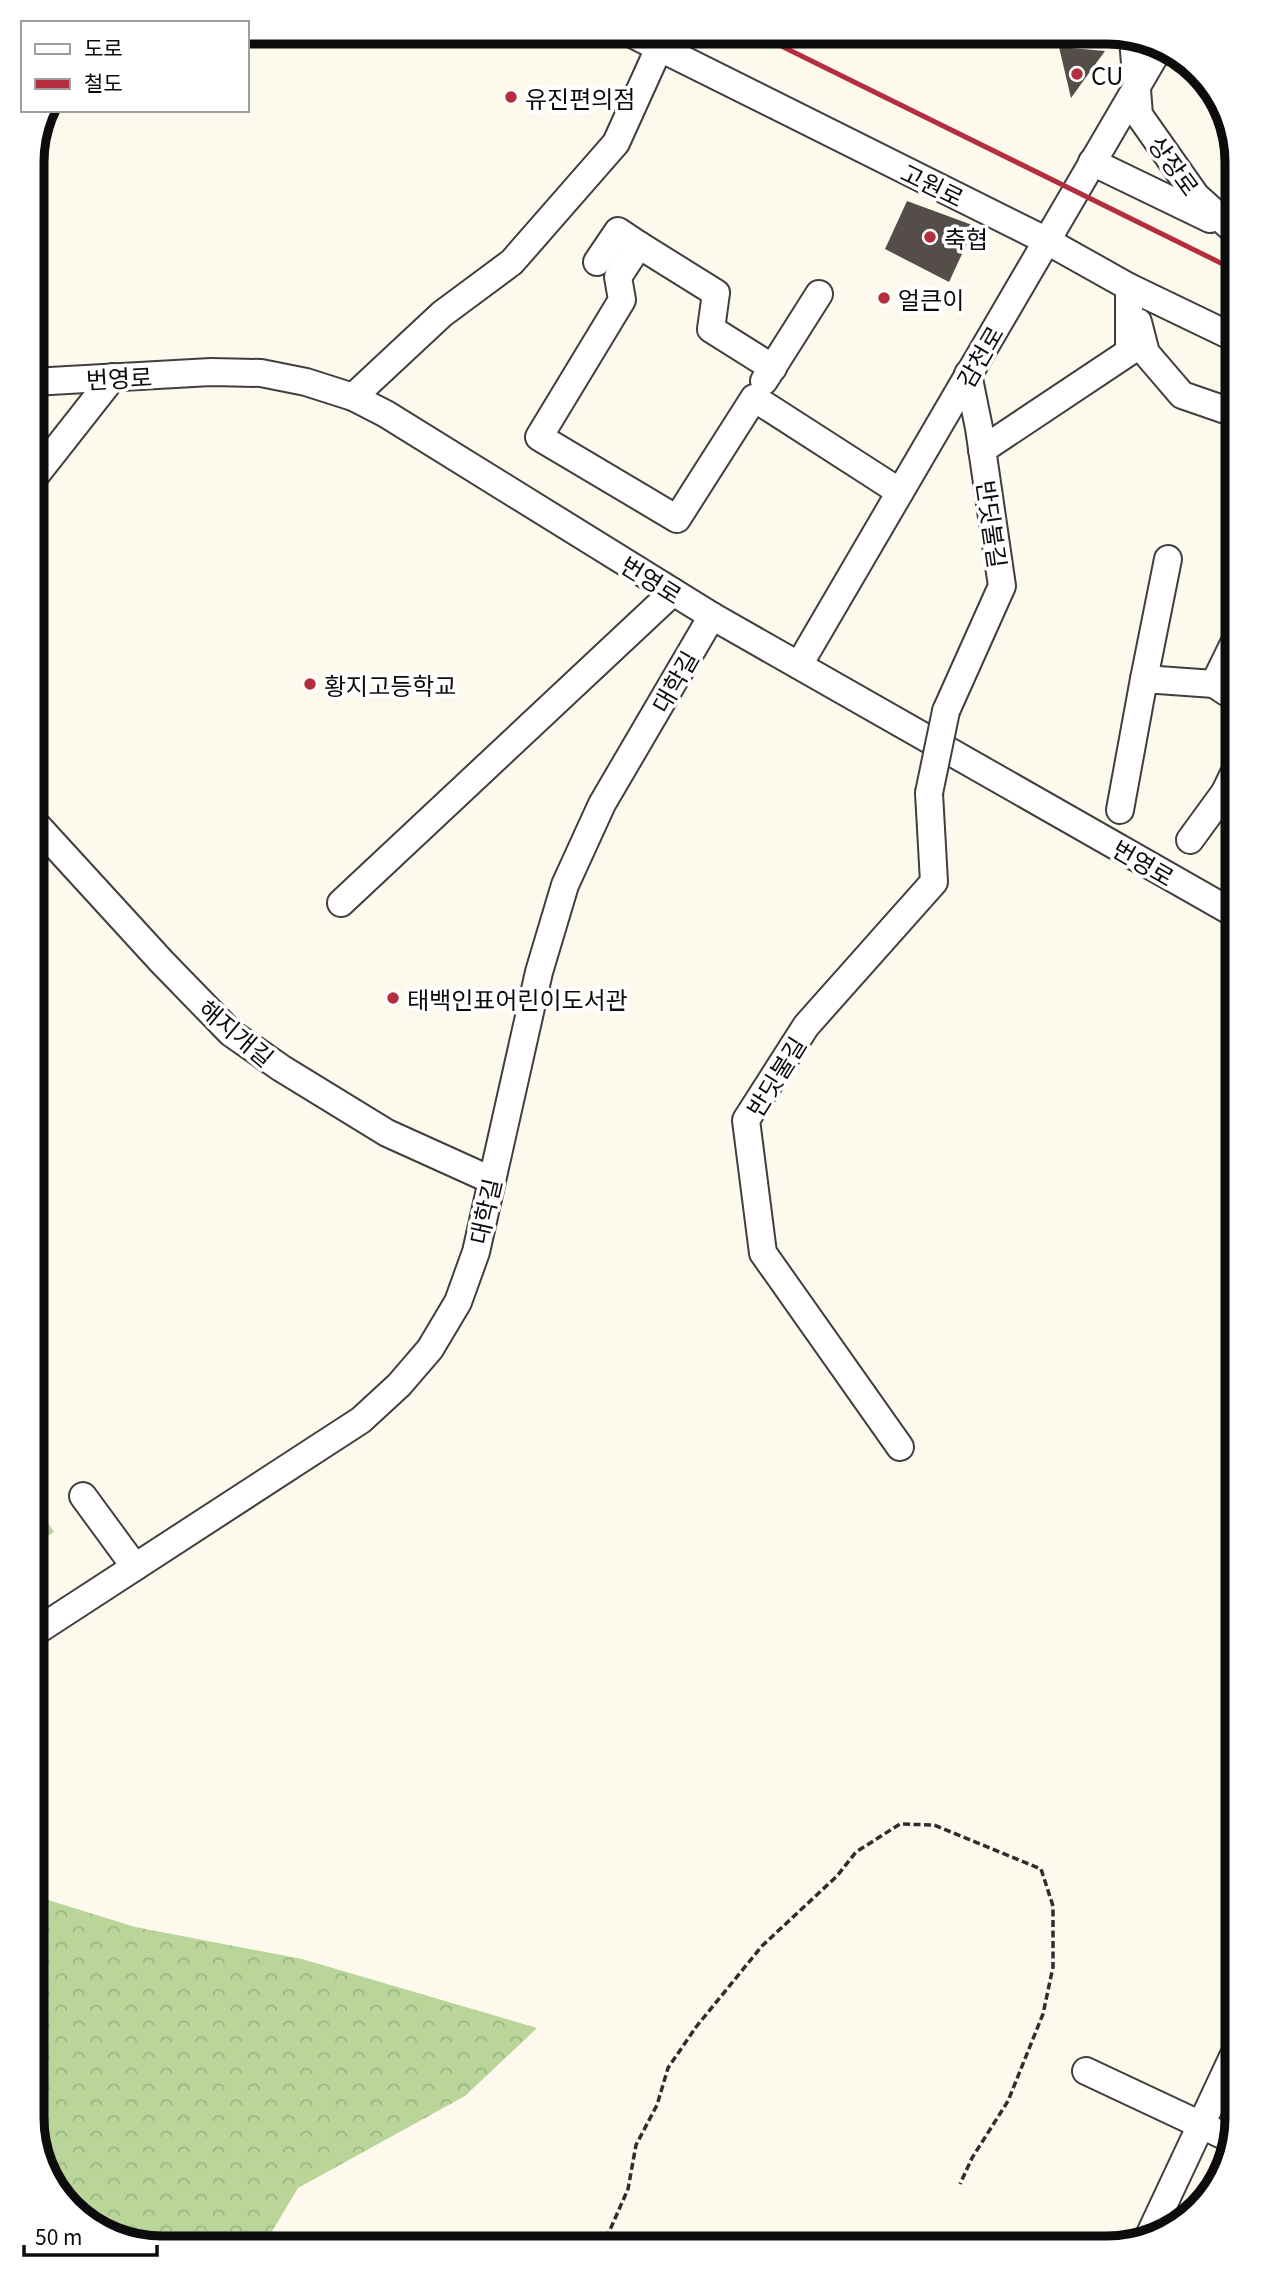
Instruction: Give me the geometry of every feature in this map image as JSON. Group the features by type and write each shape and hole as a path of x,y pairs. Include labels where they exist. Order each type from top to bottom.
{"street":[{"name":"고원로","path":"651,44 1225,333"},
{"name":"상장로","path":"1134,47 1139,115 1196,196 1225,222"},
{"path":"354,397 442,314 512,262 616,143 659,48"},
{"name":"감천로","path":"799,665 1156,55"},
{"path":"1092,162 1225,226"},
{"path":"597,262 618,230 716,293 711,330 773,368"},
{"path":"639,244 618,277 622,300 539,437 677,519 819,294"},
{"path":"1129,286 1146,353 1182,395 1225,410"},
{"name":"반딧불길","path":"982,450 1129,352 1129,286"},
{"name":"번영로","path":"44,381 211,372 261,373 306,382 354,397 386,414 712,616 1225,908"},
{"name":"반딧불길","path":"901,1447 764,1254 746,1120 806,1026 934,882 929,793 946,711 1002,586 968,374"},
{"path":"44,465 113,377"},
{"path":"754,398 900,492"},
{"path":"1120,810 1168,559"},
{"path":"341,903 673,592"},
{"name":"대학길","path":"44,1626 361,1420 399,1385 430,1349 458,1302 475,1252 539,972 565,886 602,804 712,616"},
{"path":"1214,684 1225,662"},
{"path":"1144,679 1214,684 1225,691"},
{"path":"1190,840 1225,802"},
{"name":"해지개길","path":"44,833 170,972 232,1033 281,1068 387,1133 491,1181"},
{"path":"83,1496 135,1567"},
{"path":"1086,2071 1224,2136"},
{"path":"1154,2226 1225,2073"}],"path":[{"path":"607,2236 628,2189 636,2145 657,2105 668,2068 696,2027 762,1946 837,1876 856,1852 900,1824 934,1825 1041,1869 1053,1906 1053,1967 1043,2014 1008,2101 972,2158 960,2184"}],"green space":[{"path":"44,1517 54,1532 44,1538"},
{"path":"44,1899 135,1927 302,1959 537,2028 465,2096 298,2188 269,2236 139,2234 124,2230 96,2216 73,2196 56,2170 46,2141"}],"building":[{"name":"CU","path":"1059,47 1105,51 1071,98"},
{"name":"축협","path":"907,201 975,226 949,282 885,249"}],"railway":[{"path":"777,44 1225,265"}],"place":[{"name":"CU","path":"1077,74"},
{"name":"유진편의점","path":"511,97"},
{"name":"축협","path":"930,237"},
{"name":"얼큰이","path":"884,298"},
{"name":"황지고등학교","path":"310,684"},
{"name":"태백인표어린이도서관","path":"393,998"}]}
